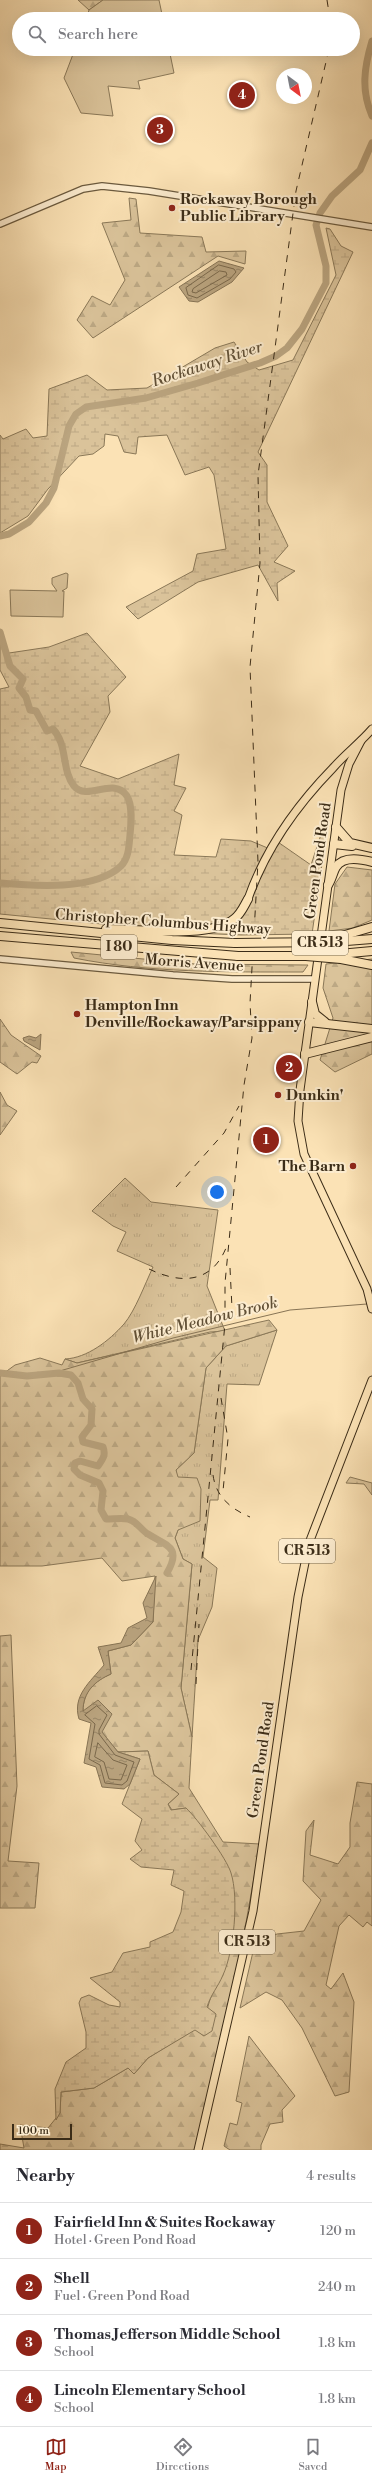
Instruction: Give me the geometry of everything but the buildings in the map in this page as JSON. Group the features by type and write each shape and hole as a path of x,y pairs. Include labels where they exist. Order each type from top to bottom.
{"highway":[{"path":"336,827 347,841 359,846"},
{"path":"334,844 372,848"},
{"path":"328,884 336,867 343,862 358,859 372,862"},
{"path":"29,926 199,931 229,923 241,912 248,899"},
{"name":"Christopher Columbus Highway","path":"0,923 236,944 292,944 336,939"},
{"path":"336,939 372,927"},
{"name":"Christopher Columbus Highway","path":"0,936 238,956 340,957"},
{"path":"336,939 372,939"},
{"path":"340,957 372,951"},
{"path":"340,957 372,965"},
{"path":"312,1002 317,1017 332,1024"},
{"path":"309,1022 372,1029"},
{"path":"305,1054 372,1037"}],"main road":[{"name":"CR 513","path":"361,741 372,729"},
{"name":"Green Pond Road","path":"361,741 344,778 328,884 298,1111 301,1144 312,1174 369,1298 372,1308"},
{"path":"248,899 260,867 292,818 333,768 361,741"},
{"name":"Green Pond Road","path":"198,2150 253,1911 298,1597 306,1553 372,1380"}],"street":[{"path":"0,224 83,189 102,186 143,190 372,227"},
{"name":"Morris Avenue","path":"0,959 173,975 244,979 315,979"}],"green space":[{"path":"78,0 103,0 89,10"},
{"path":"103,0 159,0 162,12 88,12"},
{"path":"72,56 170,56 174,73 138,81 140,89 108,86 113,116 81,113 64,78"},
{"path":"129,198 136,199 140,233 202,237 206,252 246,251 245,264 218,256 93,338 77,320 92,296 110,305 125,280 102,223 131,220"},
{"path":"326,228 330,229 341,246 353,252 258,452 267,465 267,502 288,546 274,562 295,571 277,583 278,601 258,565 198,582 138,619 126,607 193,571 197,554 226,549 214,475 209,467 185,475 167,435 138,437 136,454 124,452 118,436 105,434 104,446 93,454 79,456 48,489 28,516 0,533 0,435 3,439 26,429 33,438 47,436 49,389 87,375 107,390 147,388 215,348 234,342 247,362 259,370 293,360 336,275"},
{"path":"66,573 68,574 67,588 62,591 64,591 63,617 11,616 10,590 57,591 52,584 52,578"},
{"path":"87,633 126,677 108,696 110,712 80,766 118,779 179,754 174,785 186,788 174,811 182,815 174,855 216,857 221,839 251,841 270,849 275,840 311,865 330,807 312,934 241,935 194,933 0,914 0,689 9,687 0,670 0,643 9,653 49,647"},
{"path":"347,867 372,870 372,920 353,928 329,931 335,884"},
{"path":"71,952 195,964 308,965 303,972 188,971 131,967 102,963 74,958"},
{"path":"372,959 372,1054 335,1072 320,1060 333,1018 323,988 326,964"},
{"path":"0,1019 11,1035 41,1056 37,1063 32,1062 17,1074 0,1062"},
{"path":"0,1092 7,1105 17,1111 0,1135"},
{"path":"125,1178 151,1202 218,1210 207,1286 225,1331 210,1332 77,1363 65,1359 81,1356 97,1348 112,1336 128,1319 140,1297 153,1267 117,1251 126,1232 113,1226 92,1211"},
{"path":"269,1320 277,1330 226,1346 206,1368 194,1453 176,1470 178,1477 197,1478 201,1489 200,1521 178,1530 175,1538 183,1559 192,1564 181,1688 192,1737 189,1788 223,1842 260,1844 237,1973 196,2150 0,2150 0,2144 24,2148 20,2125 48,2128 60,2113 61,2092 94,2088 128,2068 134,2074 148,2058 195,2029 204,2036 211,1997 223,1975 186,1808 172,1810 168,1804 179,1794 154,1775 148,1751 118,1752 83,1711 87,1693 99,1680 111,1674 108,1651 131,1645 153,1622 155,1576 122,1581 102,1558 42,1566 0,1566 0,1376 15,1365 40,1358 62,1365 65,1359 77,1363"},
{"path":"277,1330 259,1385 227,1384 218,1500 210,1500 203,1557 217,1568 212,1607 198,1640 192,1737 181,1688 192,1564 183,1559 175,1538 178,1530 176,1470 194,1453 206,1368 226,1346"},
{"path":"350,1477 372,1483 372,1495 364,1484 346,1483"},
{"path":"11,1635 17,1786 8,1861 39,1863 35,1908 0,1908 0,1636"},
{"path":"148,1751 154,1775 179,1794 168,1804 171,1810 186,1808 191,1813 218,1849 231,1873 235,1896 234,1924 227,1965 207,2007 216,2014 212,2031 204,2036 195,2030 148,2058 134,2074 128,2068 94,2088 61,2092 60,2113 56,2120 55,2089 66,2062 86,2048 86,2032 79,2003 81,1998 89,1995 109,2005 120,2007 120,2002 90,1978 112,1972 123,1953 150,1947 150,1942 173,1932 181,1912 184,1891 171,1885 174,1870 141,1867 130,1859 142,1850 135,1841 142,1819 122,1804 140,1759 118,1752"},
{"path":"357,1782 372,1784 372,1926 367,1922 363,1927 349,1915 339,1926 326,1985 331,1989 343,1973 354,2002 349,2092 335,2096 302,2028 282,2000 266,1992 240,2008 255,1943 277,1934 304,1931 321,1900 303,1881 306,1831 314,1820 310,1855 338,1864 350,1847 350,1823"},
{"path":"249,2036 295,2096 282,2110 283,2122 270,2124 261,2145 261,2150 230,2150 224,2146 230,2123 237,2125 242,2103 236,2101"}],"water":[{"path":"219,261 244,268 232,282 198,302 189,301 179,287"},
{"path":"41,1034 40,1050 24,1041 23,1038 29,1036 36,1038"},
{"path":"156,1576 153,1622 131,1645 108,1651 111,1674 95,1684 85,1698 83,1711 98,1700 112,1714 102,1732 118,1752 140,1759 130,1784 124,1789 102,1787 96,1767 84,1763 91,1723 79,1719 77,1711 78,1703 80,1696 88,1683 104,1665 98,1647 121,1643 128,1628 147,1618 143,1603"}],"waterway":[{"name":"Rockaway River","path":"372,41 367,60 365,79 366,97 372,116"},
{"name":"Rockaway River","path":"0,536 9,534 29,522 46,503 54,488 69,426 76,414 86,407 146,398 198,383 260,363 276,356 287,348 302,329 326,283 326,266 316,225 320,213 332,196 360,170 372,143"},
{"path":"0,632 10,666 23,679 19,688 26,697 30,710 36,711 47,731 53,729 58,735 63,750 67,772 74,786 79,790 86,792 108,788 122,790 129,800 131,815 131,826 126,859 121,866 110,874 96,880 63,885 46,886 0,883"},
{"name":"White Meadow Brook","path":"46,1375 173,1338 290,1310 367,1304"},
{"path":"0,1373 27,1376 59,1373 71,1375 78,1383 83,1399 92,1409 91,1425 82,1437 83,1442 103,1447 104,1455 98,1466 80,1461 75,1463 74,1469 80,1475 99,1483 103,1491 101,1510 106,1519 131,1520 170,1548 173,1552 173,1558 167,1573"}],"railway":[{"path":"327,0 329,12"},
{"path":"191,1670 225,1324 225,1283 244,1085 252,1038 250,1003 258,862 250,667 260,563 258,475 296,191 327,56"},
{"path":"176,1187 224,1133 239,1106"},
{"path":"149,1269 172,1277 194,1278 212,1269 220,1260 226,1248"},
{"path":"230,1268 232,1308"},
{"path":"221,1398 228,1439 223,1491"},
{"path":"213,1475 217,1490 221,1496 231,1506 250,1517"},
{"path":"196,1684 199,1624"}],"place":[{"name":"Lincoln Elementary School","path":"242,95"},
{"name":"Thomas Jefferson Middle School","path":"160,130"},
{"name":"Rockaway Borough Public Library","path":"172,208"},
{"name":"Hampton Inn Denville/Rockaway/Parsippany","path":"77,1014"},
{"name":"Shell","path":"289,1068"},
{"name":"Dunkin'","path":"278,1095"},
{"name":"Fairfield Inn & Suites Rockaway","path":"266,1140"},
{"name":"The Barn","path":"353,1166"}]}
